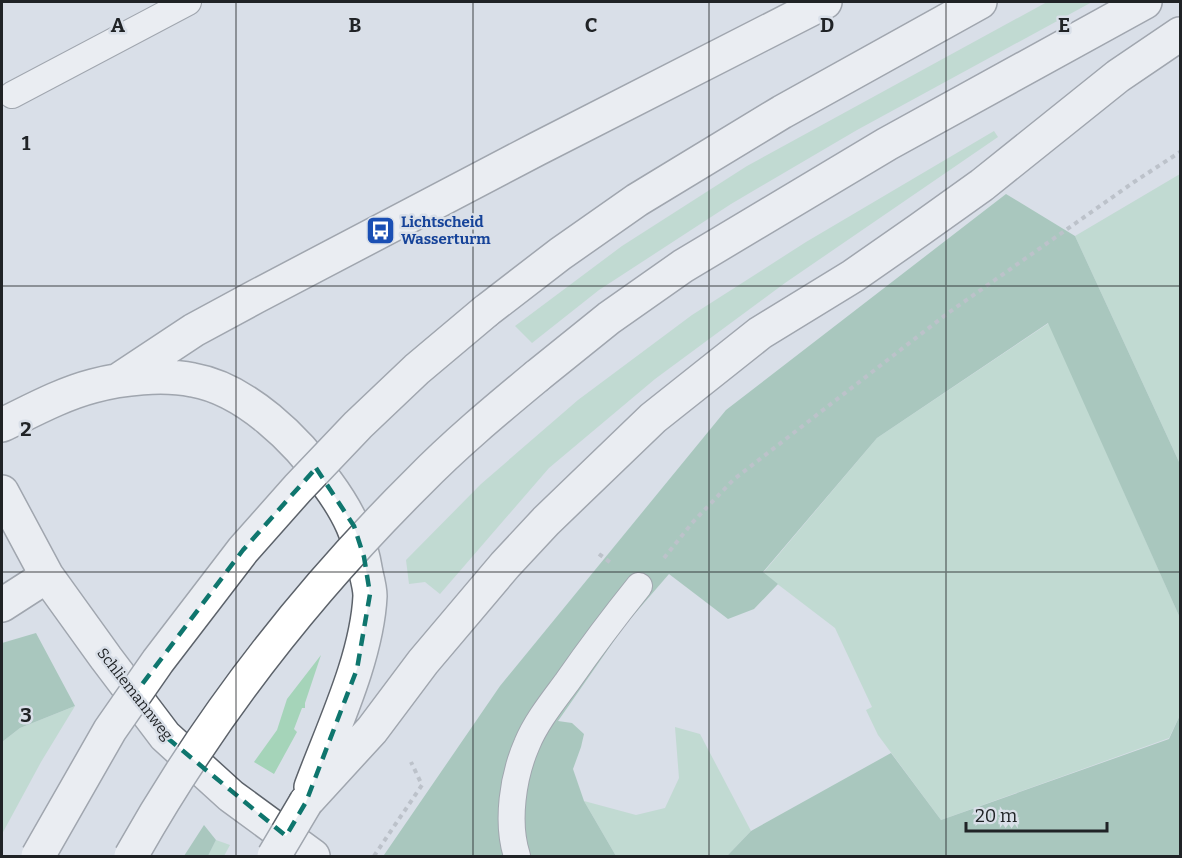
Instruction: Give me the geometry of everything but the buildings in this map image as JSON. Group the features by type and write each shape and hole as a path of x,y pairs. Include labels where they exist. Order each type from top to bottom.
{"main road":[{"path":"120,379 194,330 527,154 825,2"},
{"path":"38,856 110,730 158,661 243,550 357,425 417,369 486,311 560,254 637,200 782,112 980,2"},
{"path":"131,856 160,805 205,735 290,623 357,544 411,488 480,424 609,318 683,266 887,144 1145,2"},
{"path":"306,802 372,730 423,662 505,564 570,497 653,418 760,333 853,276 919,230 982,185 1118,76 1180,34"},
{"path":"6,423 72,393 120,379 194,380 238,397 274,423 318,470 354,526 364,557 370,594 357,669 306,802 274,856"},
{"name":"Schliemannweg","path":"2,492 47,576 165,736 231,796 313,856"},
{"path":"2,605 47,576"}],"lane":[{"path":"12,95 188,2"},
{"path":"517,856 512,824 514,785 527,743 580,663 639,586"}],"path":[{"path":"639,586 692,523 733,480 948,313 1180,152"},
{"path":"374,856 422,785 411,762"}],"highlighted area":[{"path":"316,468 354,526 364,557 370,594 357,669 306,802 286,836 165,736 134,695 243,550"}],"green space":[{"path":"1047,2 1092,2 857,130 731,204 599,290 532,343 515,326 622,246 747,166"},
{"path":"994,131 998,137 785,283 655,379 549,468 440,594 425,582 409,584 406,560 481,484 578,400 692,315 806,242"},
{"path":"1180,174 1180,464 1075,236"},
{"path":"1006,194 1075,236 1180,464 1180,618 1048,323 877,438 763,572 778,584 754,609 728,619 669,574 625,625 558,721 572,723 584,734 573,769 584,801 616,856 384,855 500,686 726,410"},
{"path":"1049,323 1180,618 1180,715 1169,738 941,820 878,735 866,710 872,707 835,628 763,573 877,438"},
{"path":"36,633 75,706 20,728 2,742 2,643"},
{"path":"321,655 305,708 302,708 294,729 297,732 274,774 254,762 277,730 287,699"},
{"path":"75,706 2,834 2,742 20,728"},
{"path":"1180,715 1180,856 727,856 751,831 891,753 941,820 1169,739"},
{"path":"675,727 700,734 751,831 727,856 616,856 584,801 636,815 665,808 679,778"},
{"path":"204,825 216,840 208,856 184,856"},
{"path":"216,840 230,845 224,856 208,856"}],"place":[{"name":"Lichtscheid Wasserturm","path":"380,231"}]}
